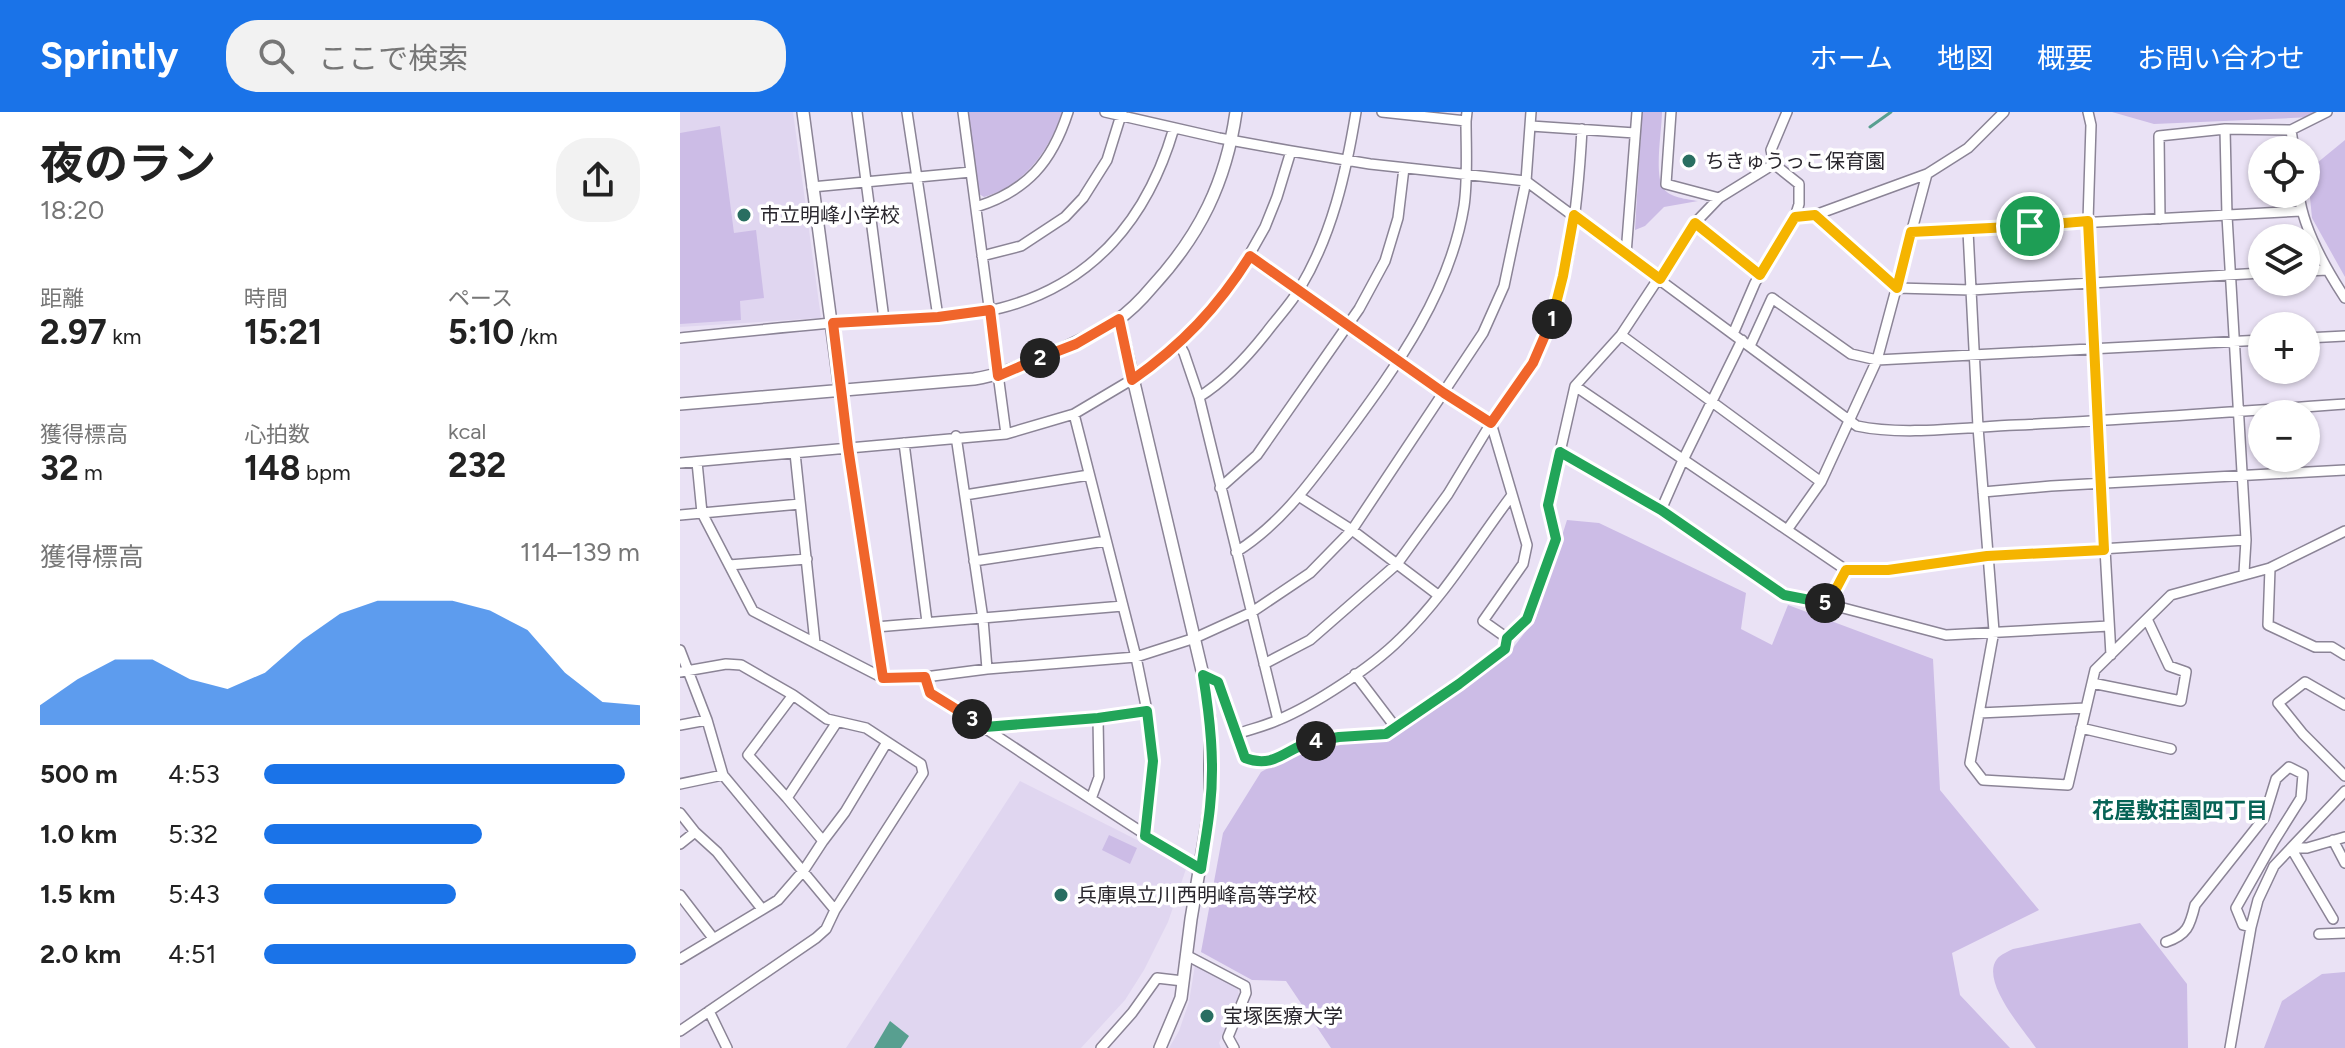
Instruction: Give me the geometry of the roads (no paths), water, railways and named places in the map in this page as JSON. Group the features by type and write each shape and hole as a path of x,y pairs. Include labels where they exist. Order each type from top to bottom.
{"street":[{"path":"803,112 883,678"},
{"path":"857,112 884,319"},
{"path":"907,112 938,317"},
{"path":"963,112 1006,434"},
{"path":"976,207 1006,195 1033,174 1054,149 1068,112"},
{"path":"1105,112 1291,151 1404,168 1526,181 1849,422 1878,431 2097,421 2345,404"},
{"path":"680,404 998,376 1076,344 1119,319 1163,275 1193,237 1216,194 1232,141 1236,112"},
{"path":"1199,397 1217,386 1255,346 1299,290 1329,224 1348,160 1356,112"},
{"path":"1236,552 1260,537 1300,497 1419,329 1448,264 1464,206 1466,116 1382,112"},
{"path":"697,462 702,513 753,611 883,678 925,677 1136,657 1195,638 1252,612 1310,573 1352,530 1483,333 1504,286 1526,181 1531,112"},
{"path":"1626,254 1637,112"},
{"path":"1671,112 1666,184 1719,198"},
{"path":"1661,510 1742,340 1760,275 1795,217 1799,204 1799,184 1774,164 1771,150 1787,112"},
{"path":"1795,217 1815,215 1927,174 1968,148 2004,112"},
{"path":"2088,112 2091,125 2090,284 2111,655"},
{"path":"2160,219 2159,136 2225,129 2291,130 2327,112"},
{"path":"982,256 1021,246 1065,217 1083,198 1107,160 1122,114"},
{"path":"1531,126 1635,133"},
{"path":"680,338 833,323 938,317 1002,308 1054,288 1101,255 1132,220 1152,189 1174,128"},
{"path":"1264,664 1310,640 1397,564 1448,494 1491,423 1533,363 1555,312 1579,190 1582,129"},
{"path":"2225,129 2230,275 2246,540 2244,573"},
{"path":"2291,130 2292,136"},
{"path":"680,463 956,436 1006,434 1074,414 1132,380 1179,344 1208,315 1250,256 1277,197 1291,151"},
{"path":"1203,675 1218,682 1245,758 1270,762 1308,742 1386,734 1505,649 1507,638 1527,619 1556,539 1548,505 1575,386 1621,335 1695,223 1719,198 1774,164"},
{"path":"1220,488 1257,455 1359,309 1385,261 1398,218 1404,168"},
{"path":"812,187 971,172"},
{"path":"1787,530 1821,482 1877,360 1927,174"},
{"path":"2301,208 2328,270 2345,298"},
{"path":"1911,232 2301,211"},
{"path":"1815,215 1897,288 1971,290 2248,274"},
{"path":"1695,223 1760,275"},
{"path":"1968,231 1978,427 1994,631 1970,763 1983,780 2068,785 2095,670 2171,595 2270,568 2345,531"},
{"path":"1250,256 1491,423 1527,545 1523,564 1483,621 1507,638"},
{"path":"2320,270 2328,270"},
{"path":"1742,340 1772,298 1851,354 1877,360 2248,341"},
{"path":"1119,319 1195,638 1210,720 1210,806 1201,869 1181,998 1160,1048"},
{"path":"1621,335 1821,482"},
{"path":"2320,337 2345,336"},
{"path":"1179,344 1199,397 1278,720"},
{"path":"1575,386 1846,570 1888,570 1987,556 2246,540"},
{"path":"1074,414 1147,711 1153,761 1145,836"},
{"path":"956,436 983,619 987,669"},
{"path":"904,443 927,622"},
{"path":"1560,452 1661,510 1784,595 1946,635 2109,626"},
{"path":"795,453 815,643"},
{"path":"1983,492 2345,470"},
{"path":"965,495 1089,475"},
{"path":"1237,734 1278,720 1310,704 1399,640 1438,595 1512,495"},
{"path":"1300,497 1352,530 1438,595"},
{"path":"680,515 800,504"},
{"path":"974,561 1106,541"},
{"path":"729,565 807,559"},
{"path":"2270,568 2268,625 2315,647 2332,647 2345,655"},
{"path":"1828,604 1846,570"},
{"path":"876,627 1123,606"},
{"path":"2092,683 2181,701 2186,672 2169,666 2147,619"},
{"path":"680,650 684,672 707,720 723,775 835,910"},
{"path":"680,1031 826,929 923,773 921,764 866,728 827,719 741,665 726,664 684,672"},
{"path":"1355,674 1396,728"},
{"path":"925,677 930,693 1145,836 1201,869"},
{"path":"2345,705 2305,682 2278,703 2303,734 2345,776"},
{"path":"793,695 748,755 823,841"},
{"path":"1979,713 2086,708"},
{"path":"985,727 1147,711"},
{"path":"1091,799 1099,777 1098,718"},
{"path":"680,725 707,720"},
{"path":"787,798 837,722"},
{"path":"2081,728 2171,749"},
{"path":"680,959 778,900 804,870 845,812 887,742"},
{"path":"2166,942 2181,937 2191,923 2195,905 2264,818 2276,779 2289,767 2303,774 2301,798 2236,908 2243,925 2251,927"},
{"path":"680,784 723,775"},
{"path":"2230,1048 2258,900 2274,866 2345,791"},
{"path":"680,813 717,852 762,909"},
{"path":"680,844 695,832"},
{"path":"2291,848 2307,848 2345,837"},
{"path":"2333,840 2345,863"},
{"path":"2291,848 2333,919"},
{"path":"680,895 713,938"},
{"path":"2319,934 2345,933"},
{"path":"1186,955 1245,986 1246,993 1228,1037 1234,1048"},
{"path":"1101,1048 1157,978 1183,981"},
{"path":"709,1011 727,1048"}],"waterway":[{"path":"1870,127 1891,112"}],"place":[{"name":"ちきゅうっこ保育園","path":"1689,161"},
{"name":"市立明峰小学校","path":"744,215"},
{"name":"兵庫県立川西明峰高等学校","path":"1061,895"},
{"name":"宝塚医療大学","path":"1207,1016"}],"district":[{"name":"花屋敷荘園四丁目","path":"2180,810"}]}
